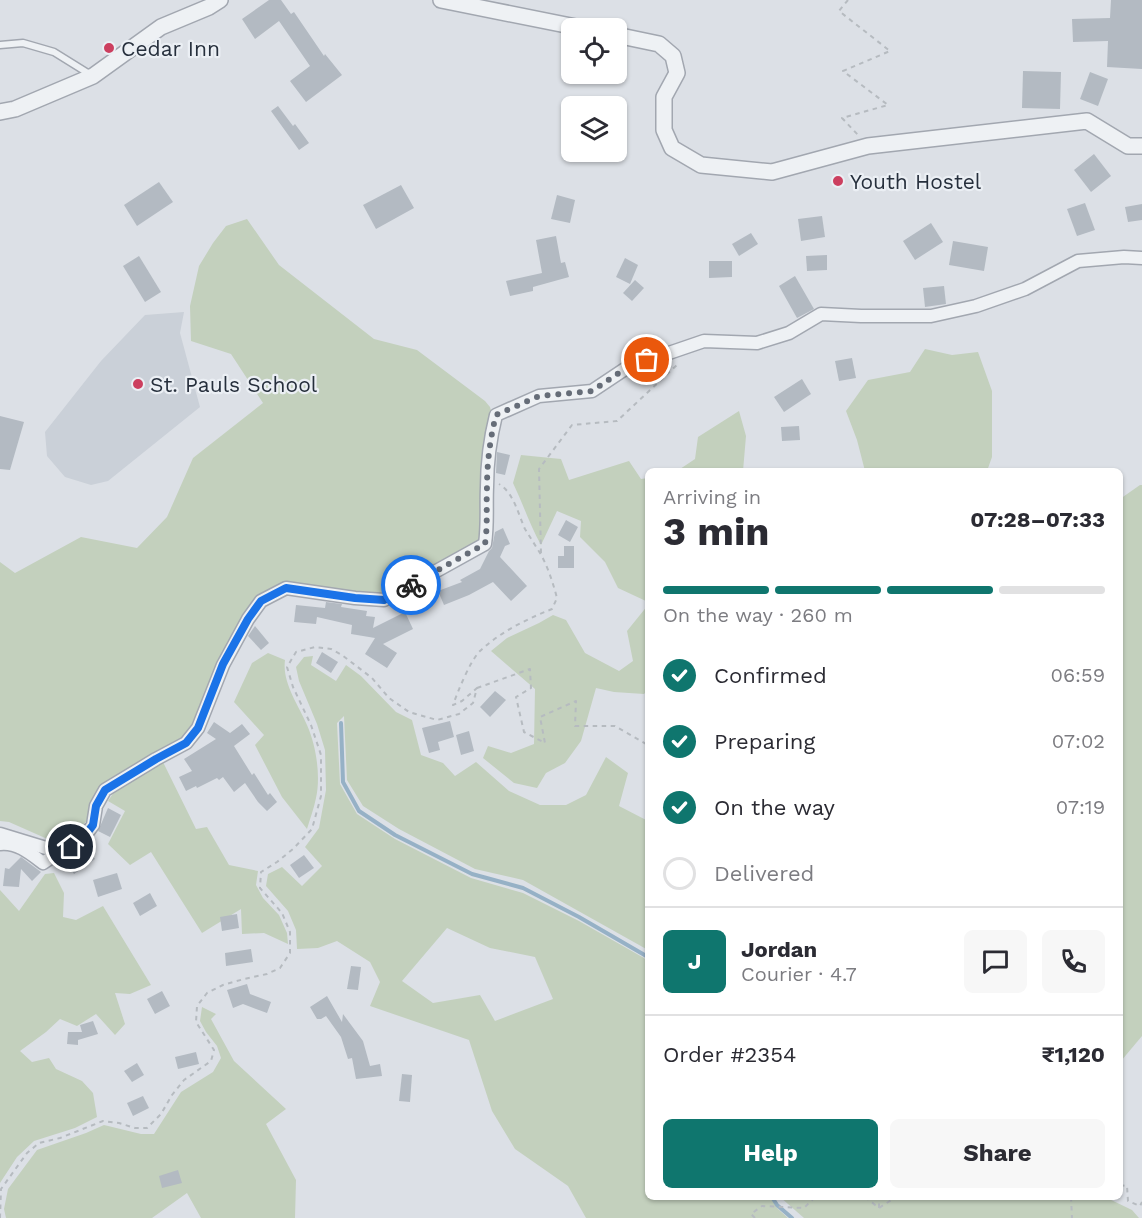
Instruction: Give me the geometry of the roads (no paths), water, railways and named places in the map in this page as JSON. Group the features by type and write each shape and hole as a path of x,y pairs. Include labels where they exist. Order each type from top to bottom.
{"street":[{"path":"0,112 15,109 93,76 161,27 210,7 220,0"},
{"path":"441,0 561,24"},
{"path":"627,37 659,44 673,56 677,73 664,97 664,130 672,148 701,165 772,172 868,146 1088,121 1128,146 1142,146"},
{"path":"0,844 8,843 24,849 43,863 84,837 93,825 96,806 105,790 186,743 198,728 223,664 248,619 261,601 286,588 384,600 485,544 488,526 490,439 496,415 539,396 592,391 628,367 704,341 757,344 789,333 821,314 931,316 976,306 1025,289 1078,261 1124,257 1142,258"},
{"path":"0,834 59,852"}],"lane":[{"path":"0,45 23,43 54,52 93,76"}],"waterway":[{"path":"341,723 343,782 359,811 395,835 472,874 523,888 645,955"},
{"path":"774,1200 792,1218"}],"place":[{"name":"Cedar Inn","path":"109,48"},
{"name":"Youth Hostel","path":"838,181"},
{"name":"St. Pauls School","path":"138,384"}]}
